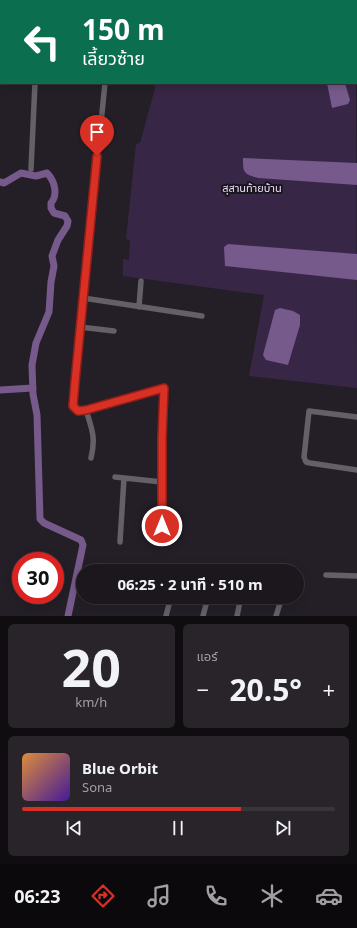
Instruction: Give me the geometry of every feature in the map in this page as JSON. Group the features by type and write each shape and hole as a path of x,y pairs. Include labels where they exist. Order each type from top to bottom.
{"street":[{"path":"31,169 36,84"},
{"path":"105,84 73,402 75,409 78,411 86,410 164,388 162,541"},
{"path":"139,307 142,281"},
{"path":"83,298 202,316"},
{"path":"80,327 114,331"},
{"path":"86,410 94,438 92,458"},
{"path":"357,416 309,411 304,457 306,462 310,463 357,470"},
{"path":"115,477 162,482"},
{"path":"120,542 124,478"},
{"path":"326,575 357,576"},
{"path":"166,616 169,604"},
{"path":"203,616 206,604"},
{"path":"237,616 240,604"},
{"path":"276,616 280,604"}],"green space":[{"name":"สุสานท้ายบ้าน","path":"155,84 356,84 357,388 249,376 264,295 123,276 123,259 129,260 130,240 126,239 136,144 140,143"}],"shaded area":[{"path":"327,84 345,84 350,100 348,104 332,108"},
{"path":"243,158 357,163 357,185 258,178 245,172"},
{"path":"228,244 357,254 357,280 225,266 224,247"},
{"path":"280,308 293,311 300,315 300,325 288,365 266,360 263,355 275,310"}],"waterway":[{"path":"0,182 4,183 21,173 36,176 47,173 50,176 55,188 51,208 54,213 65,216 68,221 52,256 54,266 51,282 49,312 36,343 32,365 33,394 37,415 40,519 44,523 81,540 83,545 68,616"},
{"path":"0,390 33,388"}],"route":[{"path":"97,156 73,406 78,411 86,410 164,388 162,438 162,526"}]}
